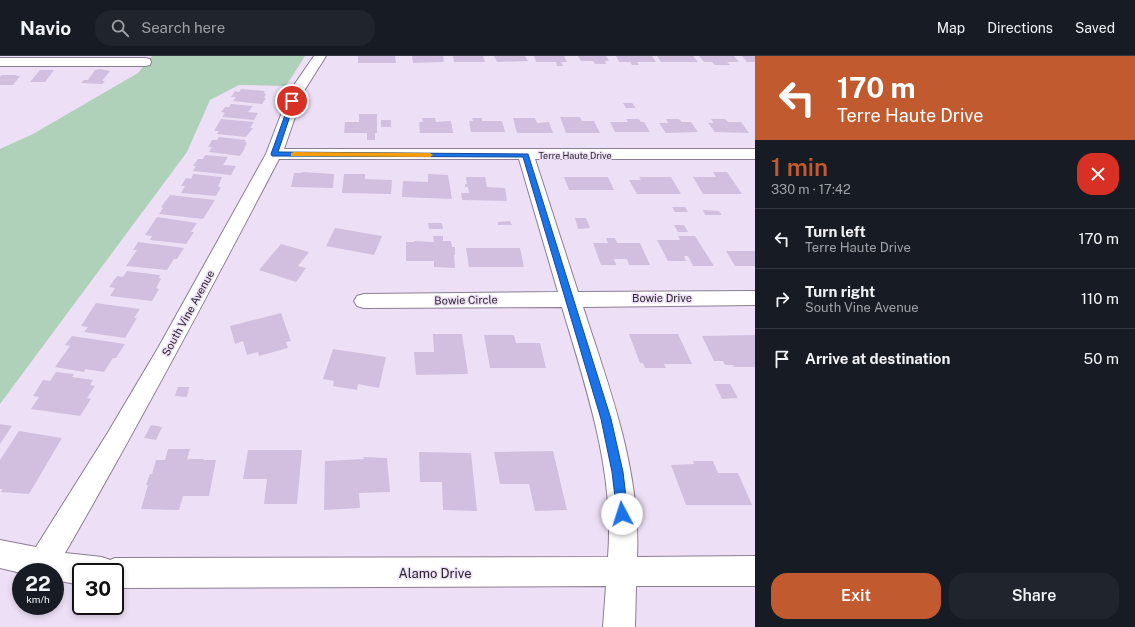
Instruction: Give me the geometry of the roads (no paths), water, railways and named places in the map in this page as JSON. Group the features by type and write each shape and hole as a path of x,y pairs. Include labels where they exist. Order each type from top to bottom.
{"street":[{"name":"South Vine Avenue","path":"43,563 116,442 166,354 274,154 297,91 320,56"},
{"path":"0,62 145,62"},
{"name":"Terre Haute Drive","path":"274,154 755,154"},
{"path":"526,155 600,396 612,442 622,503 624,537 619,627"},
{"name":"Bowie Drive","path":"569,299 755,298"},
{"name":"Bowie Circle","path":"364,301 569,299"},
{"path":"0,554 43,563"},
{"name":"Alamo Drive","path":"124,573 755,571"}]}
